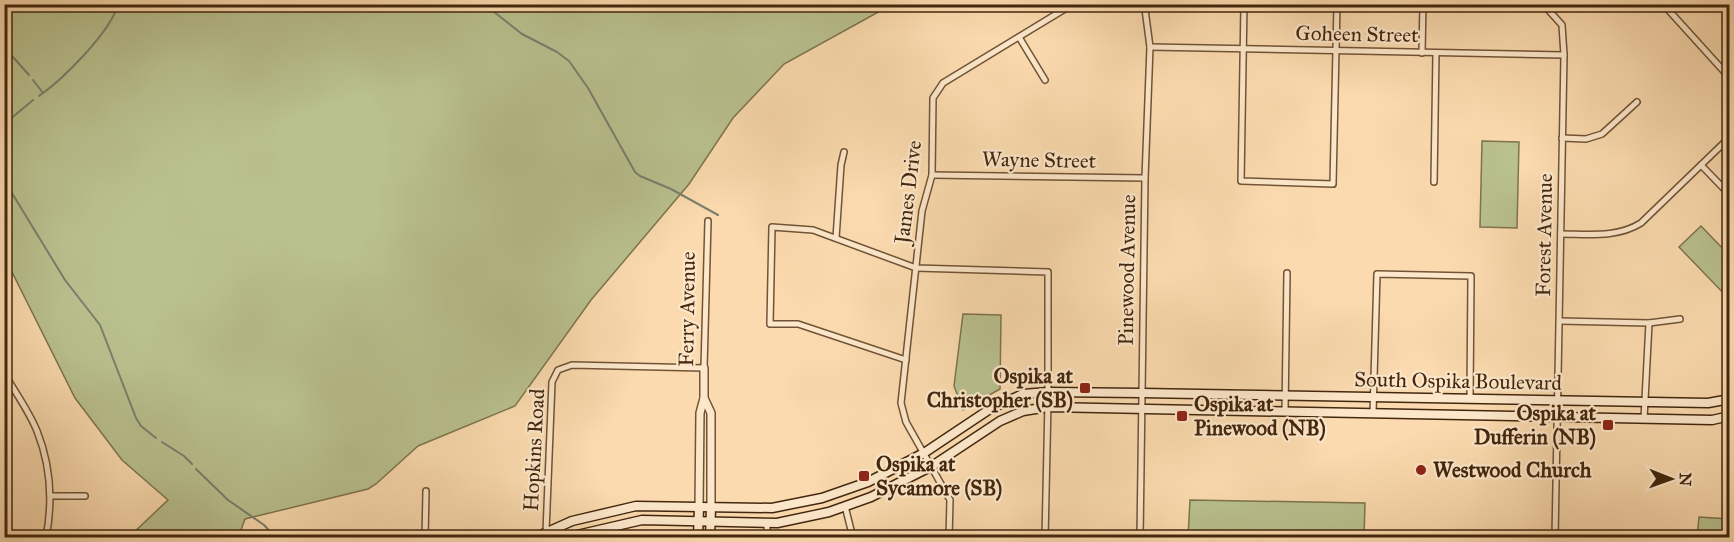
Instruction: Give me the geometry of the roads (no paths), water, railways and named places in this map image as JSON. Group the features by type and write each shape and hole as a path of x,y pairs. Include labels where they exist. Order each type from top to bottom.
{"main road":[{"name":"South Ospika Boulevard","path":"534,537 572,521 636,506 772,507 822,498 868,482 924,453 990,409 1023,394 1142,393 1708,403 1730,399"},
{"name":"South Ospika Boulevard","path":"564,537 642,520 777,523 808,516 871,497 932,466 1000,421 1023,411 1048,407 1712,420 1730,416"},
{"name":"Ferry Avenue","path":"698,537 699,507"},
{"name":"Ferry Avenue","path":"710,537 711,507"}],"street":[{"name":"James Drive","path":"949,537 950,500 906,422 901,403 922,211 932,175 933,98 943,83 1072,4"},
{"name":"Pinewood Avenue","path":"1140,537 1149,47 1143,4"},
{"path":"1244,4 1241,181 1333,184 1337,4"},
{"path":"1422,53 1423,4"},
{"name":"Forest Avenue","path":"1543,4 1562,25 1564,55 1555,537"},
{"path":"1663,4 1730,79 1728,87 1730,89"},
{"path":"1019,37 1045,80"},
{"name":"Goheen Street","path":"1149,47 1564,55"},
{"path":"1434,182 1436,53"},
{"path":"1562,138 1586,139 1602,135 1638,102"},
{"path":"1561,234 1617,234 1630,230 1641,223 1730,137"},
{"path":"836,237 844,152"},
{"path":"1701,165 1730,195"},
{"name":"Wayne Street","path":"932,175 1145,178"},
{"name":"Ferry Avenue","path":"699,507 700,413 704,398 708,221"},
{"path":"906,360 798,324 770,324 772,227 813,230 916,268 1048,272 1045,537"},
{"path":"1285,411 1287,273"},
{"path":"1373,413 1377,274 1471,276 1470,399"},
{"path":"1560,321 1649,323 1680,318"},
{"path":"1644,418 1649,323"},
{"name":"Hopkins Road","path":"546,532 552,382 558,370 572,365 704,368"},
{"path":"5,376 37,430 44,452 51,496 46,537"},
{"name":"Ferry Avenue","path":"704,398 711,413 711,507"},
{"path":"425,537 426,491"},
{"path":"51,496 85,496"},
{"path":"845,506 853,537"},
{"path":"767,523 767,537"}],"waterway":[{"path":"39,96 60,79 96,41 114,15 118,4"},
{"path":"484,4 522,34 557,52 569,61 588,88 635,172 718,215"},
{"path":"4,47 29,75"},
{"path":"33,80 43,93"},
{"path":"4,127 33,100"},
{"path":"4,180 65,280 100,325 136,418 141,426 156,438"},
{"path":"162,442 192,464"},
{"path":"196,469 228,500 264,525 276,538"}],"place":[{"name":"Ospika at Christopher (SB)","path":"1085,388"},
{"name":"Ospika at Pinewood (NB)","path":"1182,416"},
{"name":"Ospika at Dufferin (NB)","path":"1608,425"},
{"name":"Westwood Church","path":"1421,470"},
{"name":"Ospika at Sycamore (SB)","path":"864,476"}]}
